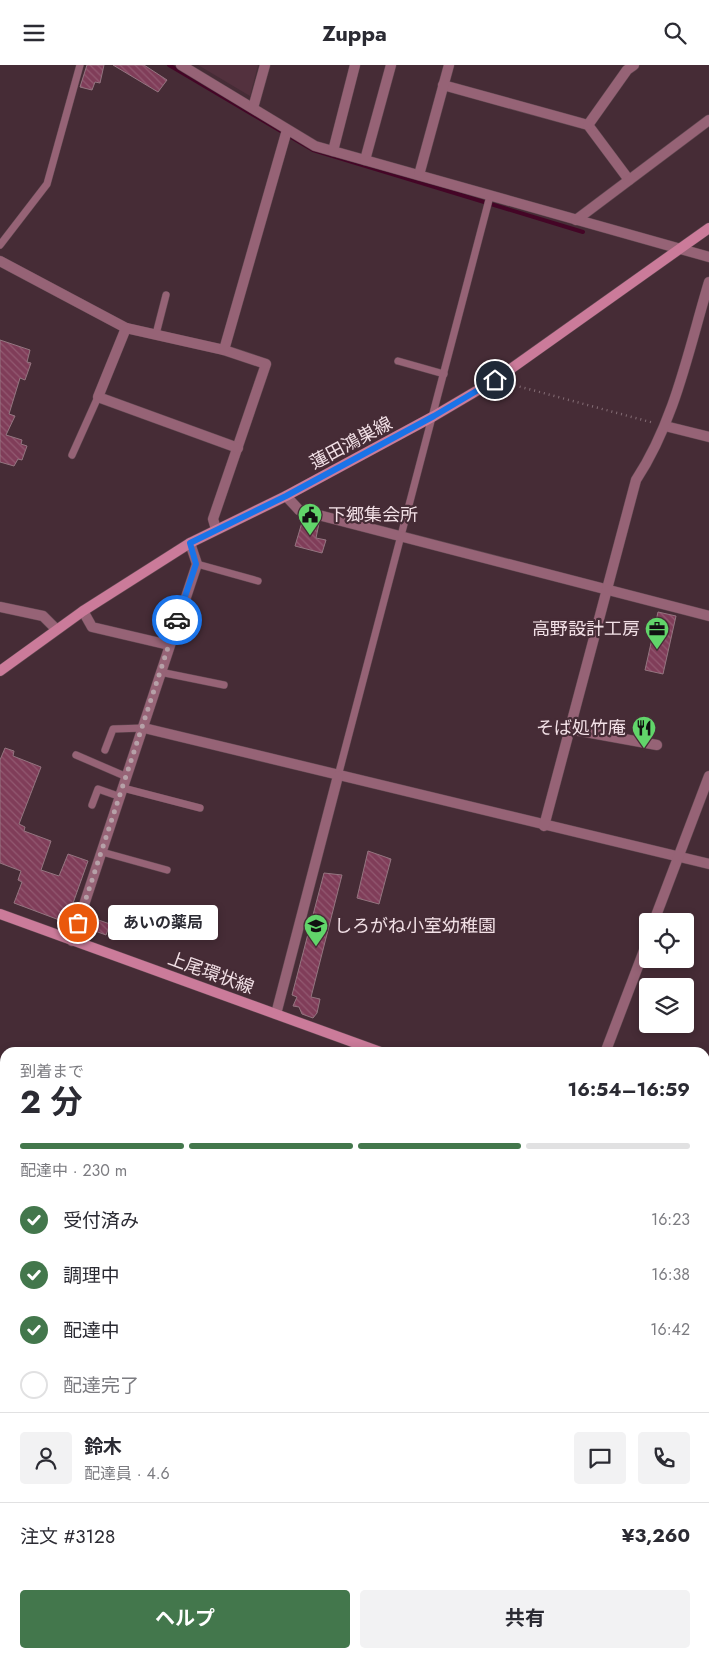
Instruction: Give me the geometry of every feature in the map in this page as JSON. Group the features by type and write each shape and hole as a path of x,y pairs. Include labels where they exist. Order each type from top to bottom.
{"main road":[{"name":"蓮田鴻巣線","path":"0,671 82,611 190,543 286,496 434,416 495,380 709,228"},
{"name":"上尾環状線","path":"0,914 367,1047"}],"street":[{"path":"181,65 315,146 709,257"},
{"path":"253,108 264,65"},
{"path":"333,151 355,65"},
{"path":"365,160 391,65"},
{"path":"419,175 449,65"},
{"path":"588,125 627,67"},
{"path":"443,85 588,125 629,180"},
{"path":"576,221 709,120"},
{"path":"224,350 287,130"},
{"path":"0,261 126,328 224,350 266,364 213,519 216,529"},
{"path":"544,826 636,480 648,461 665,425 709,282"},
{"path":"126,328 98,397 238,448"},
{"path":"665,425 709,437"},
{"path":"286,496 299,510 400,535 606,591 709,616"},
{"path":"72,941 144,728 160,672 196,564 190,543"},
{"path":"0,607 43,616 56,629"},
{"path":"82,611 92,627 169,645"},
{"path":"144,728 544,826 709,864"},
{"path":"569,729 658,745"},
{"path":"276,1014 338,775"},
{"path":"657,913 709,776"},
{"path":"607,1047 639,964"}],"lane":[{"path":"0,245 47,183 80,65"},
{"path":"338,775 400,535 434,416 490,196"},
{"path":"156,334 166,295"},
{"path":"398,361 444,374"},
{"path":"72,455 98,397"},
{"path":"196,564 258,581"},
{"path":"160,672 224,685"},
{"path":"105,750 113,729 144,728"},
{"path":"76,755 127,777"},
{"path":"92,805 98,789 200,808"},
{"path":"102,852 167,870"}],"path":[{"path":"495,380 665,425"}],"shaded area":[{"path":"198,65 258,65 250,96"}],"building":[{"path":"87,65 104,65 100,83 95,82 92,90 80,87"},
{"path":"113,65 144,65 167,80 158,92"},
{"path":"0,340 30,350 27,362 31,363 25,380 20,378 9,414 15,416 6,435 22,440 21,444 27,446 22,460 18,459 14,466 0,462"},
{"path":"303,519 319,523 316,538 326,540 322,553 295,546"},
{"path":"658,612 676,616 663,674 645,670"},
{"path":"5,748 14,751 13,756 41,767 19,824 25,827 24,831 51,841 41,870 59,876 68,854 88,861 72,906 68,904 62,921 14,903 22,882 18,880 21,871 0,863 0,760"},
{"path":"368,851 391,859 379,904 357,898"},
{"path":"324,873 342,875 311,997 320,999 317,1013 313,1018 302,1014 299,1007 293,1006 297,997 292,995"},
{"path":"87,916 110,924 106,935 84,927"}],"waterway":[{"path":"169,65 313,150 583,232"}],"way so far":[{"path":"78,923 144,728 177,620"}],"place":[{"name":"下郷集会所","path":"310,536"},
{"name":"高野設計工房","path":"657,650"},
{"name":"そば処竹庵","path":"644,749"},
{"name":"あいの薬局","path":"78,923"},
{"name":"しろがね小室幼稚園","path":"316,947"}],"route":[{"path":"177,620 196,564 190,543 286,496 434,416 495,380"}]}
